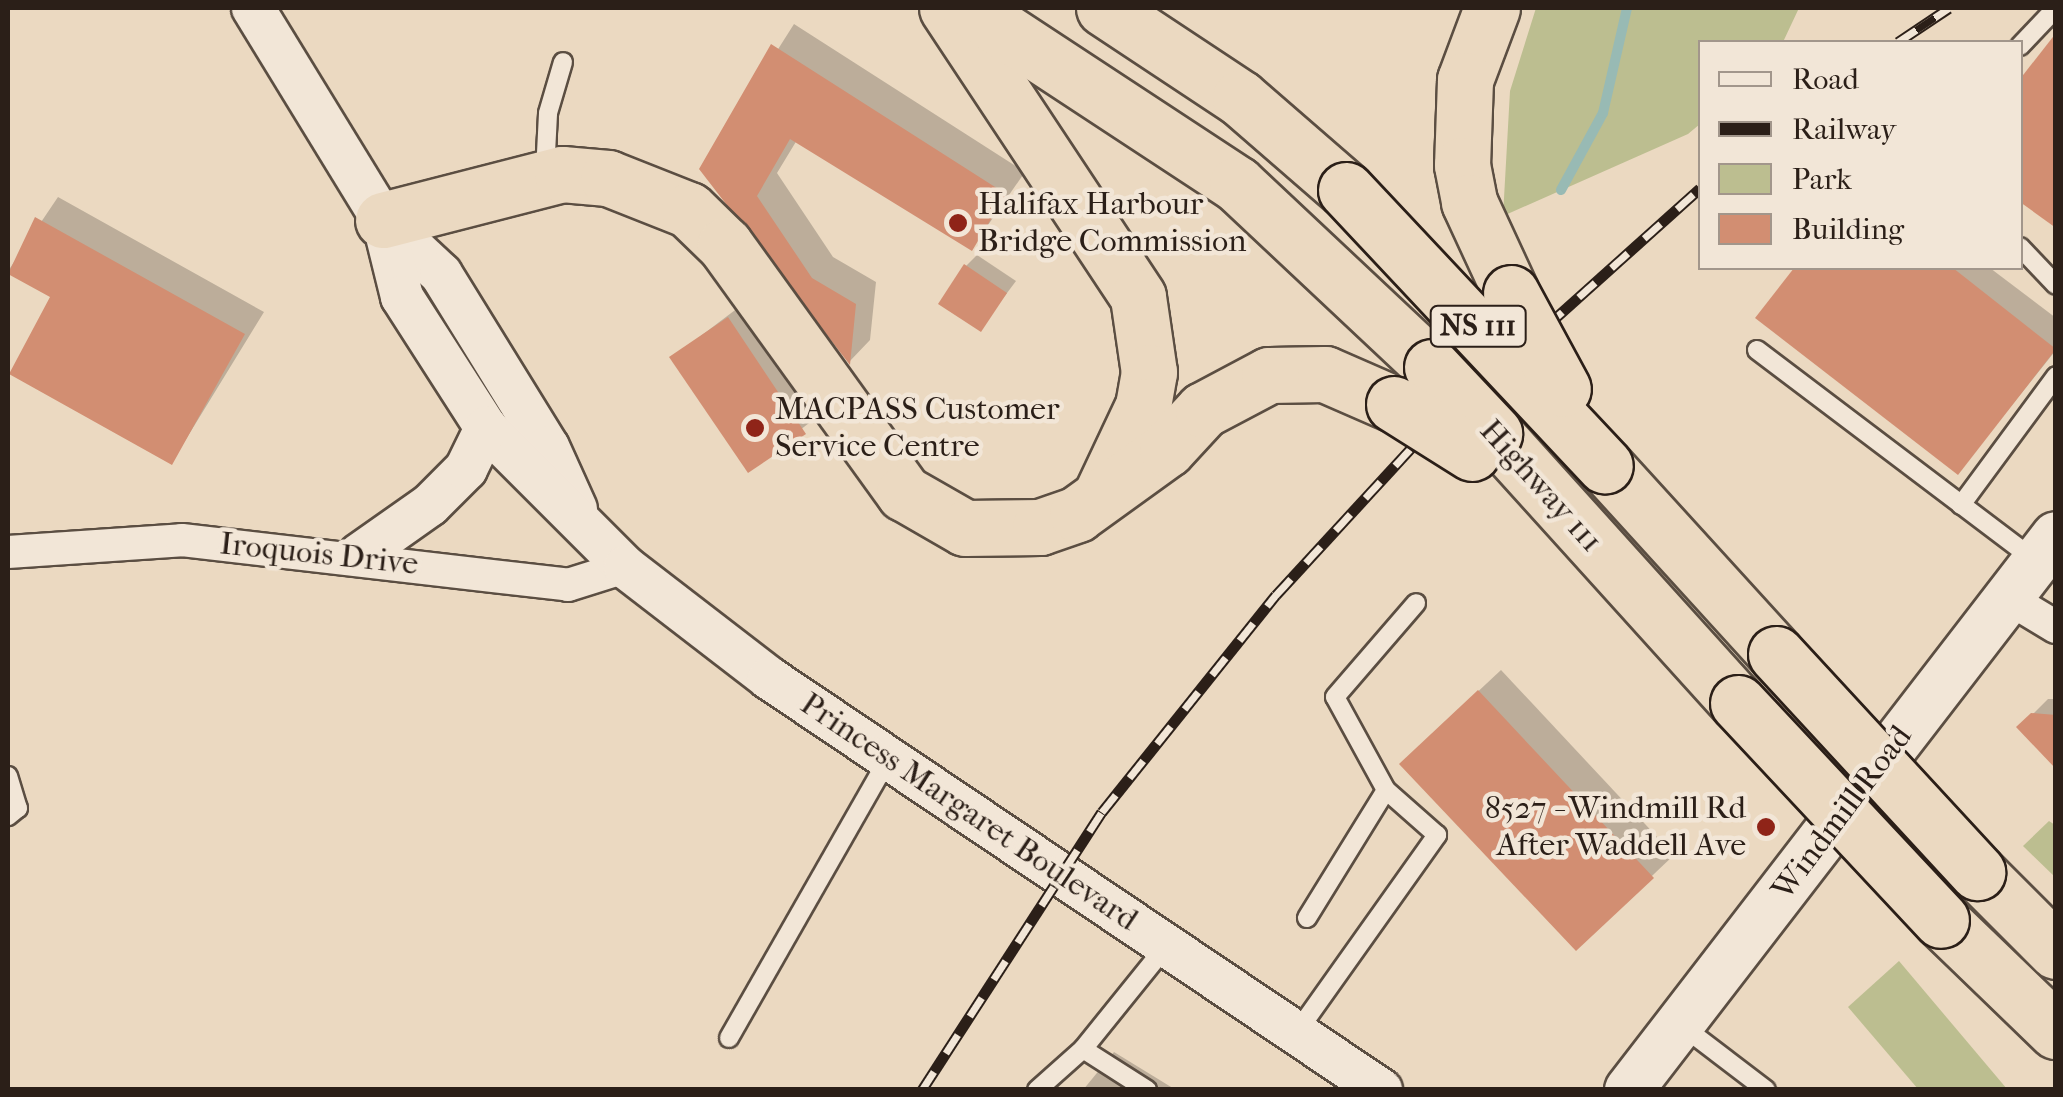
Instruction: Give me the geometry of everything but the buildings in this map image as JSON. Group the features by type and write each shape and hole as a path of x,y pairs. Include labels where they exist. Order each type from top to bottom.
{"highway":[{"path":"947,8 1138,297 1149,372 1143,406 1098,501"},
{"name":"Highway 111","path":"969,8 1237,184 1432,367 1483,443 1566,515 1941,920 2003,984 2056,1030"},
{"name":"Highway 111","path":"1104,8 1240,98 1346,190 1977,872 2054,949"},
{"path":"1492,8 1465,80 1462,165 1468,202 1605,466"},
{"path":"383,220 544,178 608,178 689,210 725,245 850,428 933,515 1002,531 1040,527 1098,501 1203,410 1269,375 1325,374 1483,443"},
{"path":"2003,984 2056,1054"}],"main road":[{"name":"Windmill Road","path":"1629,1090 2046,549"}],"street":[{"name":"Princess Margaret Boulevard","path":"253,8 383,220 441,274 548,447 576,510"},
{"name":"Princess Margaret Boulevard","path":"383,220 402,297 486,428 523,472 576,510 625,567 888,758 1381,1090"},
{"path":"359,554 430,505 466,469 486,428"},
{"name":"Iroquois Drive","path":"8,552 182,540 359,554 568,585 625,567"},
{"path":"2008,598 2056,627"}],"lane":[{"path":"2023,43 2056,8"},
{"path":"544,178 548,113 563,62"},
{"path":"2023,250 2054,281"},
{"path":"1757,350 1961,505 2046,549"},
{"path":"1961,505 2056,376"},
{"path":"1297,1032 1437,835 1386,790 1335,698 1416,604"},
{"path":"730,1038 888,758"},
{"path":"8,776 18,808 8,816"},
{"path":"1307,918 1386,790"},
{"path":"1037,1090 1083,1049 1166,945"},
{"path":"1681,1024 1766,1090"},
{"path":"1083,1049 1147,1090"}],"green space":[{"path":"1536,8 1799,8 1784,40 1698,40 1698,126 1688,134 1503,216 1510,91"},
{"path":"2049,821 2055,825 2055,877 2023,846"},
{"path":"1899,961 2007,1089 1918,1089 1848,1007"}],"waterway":[{"path":"1561,190 1603,113 1627,8"}],"railway":[{"path":"1901,40 1949,8"},
{"path":"922,1090 1102,812 1276,595 1415,444 1698,190"}],"place":[{"name":"Halifax Harbour Bridge Commission","path":"958,223"},
{"name":"MACPASS Customer Service Centre","path":"755,428"},
{"name":"8527 - Windmill Rd After Waddell Ave","path":"1766,827"}]}
